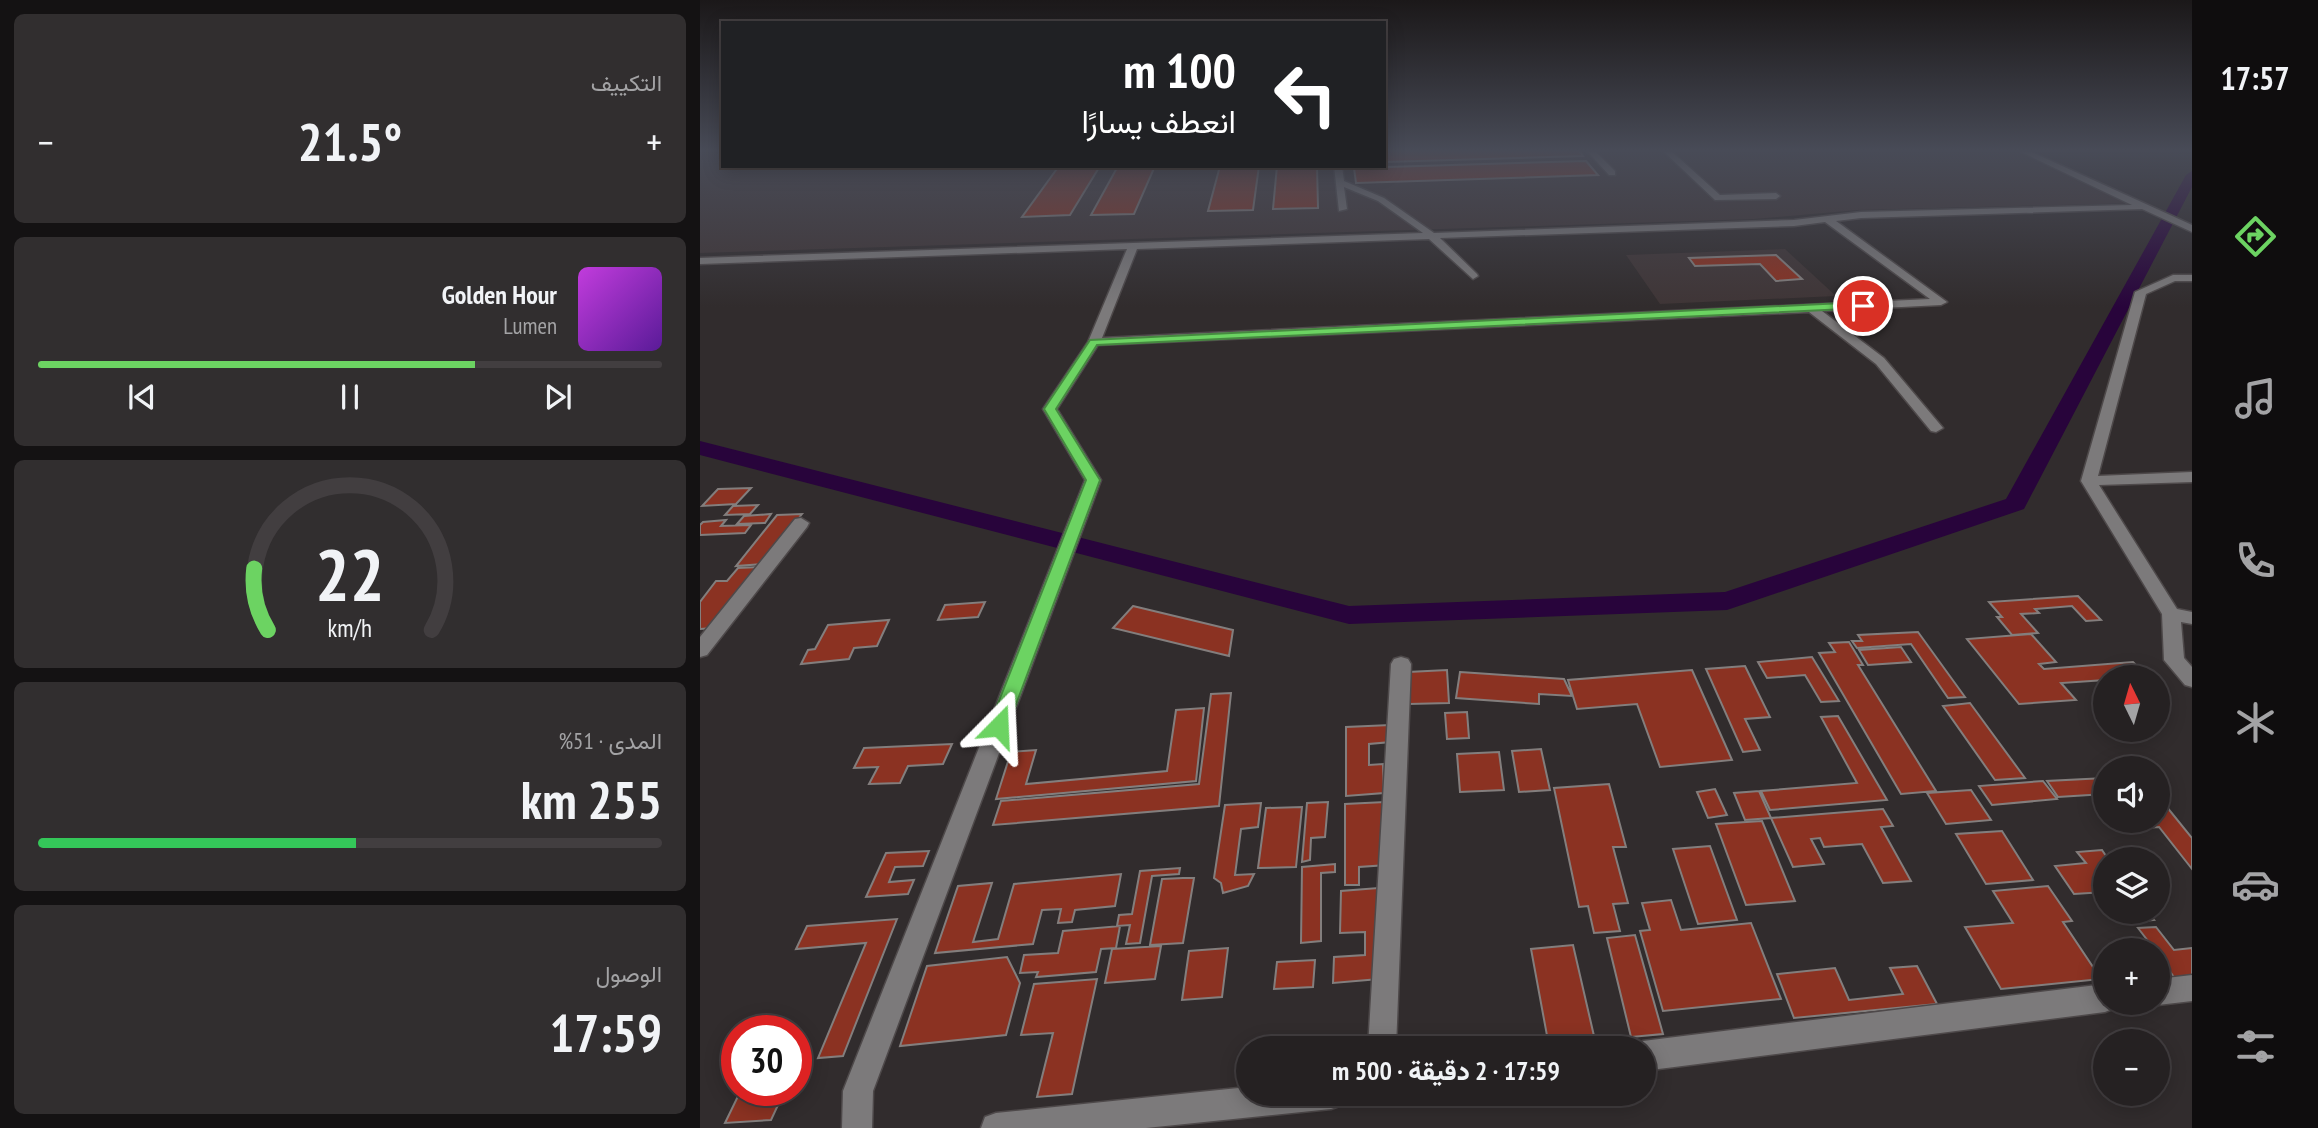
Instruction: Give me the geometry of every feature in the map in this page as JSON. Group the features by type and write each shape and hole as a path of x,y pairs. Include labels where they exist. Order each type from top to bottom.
{"street":[{"path":"1341,202 1342,209"},
{"path":"1385,202 1417,220 1473,276"},
{"path":"2132,202 2192,229"},
{"path":"700,261 1794,223 1861,215 2141,206"},
{"path":"1094,342 1941,302 1827,219"},
{"path":"857,1128 858,1091 1093,480 1050,409 1094,342 1134,244"},
{"path":"2192,278 2173,278 2141,292 2088,481 2171,614 2174,660 2192,680"},
{"path":"1811,308 1880,361 1936,428"},
{"path":"2088,481 2192,477"},
{"path":"700,650 801,523"},
{"path":"2171,614 2192,618"},
{"path":"1383,1036 1401,664"},
{"path":"2170,991 2192,988"},
{"path":"1656,1054 2093,1000"},
{"path":"996,1128 1236,1104"}],"shaded area":[{"path":"700,202 2138,203 1858,210 1754,219 700,253"},
{"path":"1785,249 1836,296 1660,304 1626,255"}],"building":[{"path":"1033,202 1078,202 1070,215 1022,217"},
{"path":"1098,202 1139,202 1134,214 1091,215"},
{"path":"1210,202 1254,202 1253,210 1208,211"},
{"path":"1274,202 1318,202 1318,208 1273,209"},
{"path":"1776,255 1802,279 1776,281 1760,264 1695,266 1689,258"},
{"path":"751,488 736,504 702,506 718,489"},
{"path":"758,505 750,514 725,515 733,506"},
{"path":"771,514 765,523 737,524 744,516"},
{"path":"802,514 763,564 736,566 777,515"},
{"path":"726,520 721,526 751,525 745,533 700,535 700,525 703,522"},
{"path":"759,567 713,628 700,629 700,602 716,581 727,581 738,568"},
{"path":"2078,596 2101,620 2086,621 2072,606 2035,609 2039,613 2021,614 2038,633 2012,635 1989,602"},
{"path":"985,602 978,617 938,620 945,605"},
{"path":"1133,606 1233,630 1229,656 1113,628"},
{"path":"889,620 877,646 854,648 849,659 801,664 808,650 815,649 828,625"},
{"path":"1918,632 1965,697 1948,698 1911,644 1857,648 1852,641 1862,641 1858,635"},
{"path":"2031,634 2056,662 2039,664 2044,669 2093,665 2093,681 2061,683 2076,700 2019,704 1967,639"},
{"path":"1849,642 1863,665 1858,665 1936,791 1901,794 1819,653 1835,652 1829,643"},
{"path":"1901,647 1911,662 1868,665 1859,650"},
{"path":"1812,657 1839,701 1821,702 1805,675 1767,678 1758,662"},
{"path":"2133,662 2136,665 2095,665"},
{"path":"1745,666 1770,717 1745,719 1760,750 1743,752 1706,669"},
{"path":"1447,670 1449,703 1409,704 1408,672"},
{"path":"1692,670 1732,760 1660,767 1637,704 1577,709 1568,680"},
{"path":"1460,672 1564,679 1572,696 1539,694 1539,704 1456,698"},
{"path":"1231,693 1219,806 993,825 1001,801 1199,784 1211,694"},
{"path":"1970,703 2025,778 1995,780 1943,706"},
{"path":"1204,708 1196,781 996,799 1011,752 1036,750 1026,784 1167,771 1176,710"},
{"path":"1467,712 1469,738 1447,739 1445,713"},
{"path":"1838,716 1887,800 1770,810 1761,791 1857,783 1821,717"},
{"path":"1390,725 1391,742 1369,744 1369,765 1383,764 1384,793 1346,796 1346,727"},
{"path":"952,744 943,764 908,766 900,783 869,784 878,767 854,768 864,748"},
{"path":"1541,749 1550,790 1519,792 1512,751"},
{"path":"1499,752 1504,790 1460,792 1457,754"},
{"path":"2093,779 2093,795 2058,797 2047,781"},
{"path":"2043,781 2057,799 1992,805 1979,786"},
{"path":"1609,784 1626,847 1613,847 1628,903 1613,904 1620,931 1594,933 1588,906 1579,907 1554,788"},
{"path":"1715,789 1727,815 1708,818 1697,792"},
{"path":"1971,790 1991,820 1946,824 1927,793"},
{"path":"1759,791 1771,818 1745,820 1734,793"},
{"path":"1328,802 1325,837 1311,838 1310,860 1302,862 1307,803"},
{"path":"1385,802 1387,865 1359,867 1359,885 1345,885 1345,804"},
{"path":"1261,803 1258,827 1241,829 1235,875 1254,874 1248,886 1223,893 1221,883 1214,878 1225,805"},
{"path":"1302,807 1296,867 1258,868 1266,808"},
{"path":"1883,809 1893,826 1881,827 1911,881 1883,883 1862,844 1824,847 1820,838 1811,839 1824,864 1793,867 1771,818"},
{"path":"2170,811 2192,838 2192,869 2164,833 2170,833"},
{"path":"1762,821 1795,901 1746,905 1716,824"},
{"path":"2002,831 2033,880 1986,884 1956,834"},
{"path":"1710,846 1737,920 1698,924 1673,849"},
{"path":"929,851 923,866 895,867 889,882 914,880 908,894 866,897 886,853"},
{"path":"2093,851 2093,893 2074,894 2055,866 2086,863 2077,852"},
{"path":"1335,864 1335,872 1321,873 1321,941 1301,943 1302,867"},
{"path":"1180,868 1179,874 1152,876 1140,943 1126,944 1130,925 1117,926 1119,915 1132,914 1140,871"},
{"path":"1121,874 1115,906 1075,910 1072,922 1058,923 1061,909 1042,910 1033,944 935,953 958,886 992,883 973,942 998,939 1014,884"},
{"path":"1194,878 1183,943 1150,945 1162,879"},
{"path":"2048,886 2072,921 2063,922 2093,967 2093,980 2001,989 1965,927 2013,923 1993,891"},
{"path":"1378,888 1379,979 1333,983 1334,957 1365,955 1365,932 1340,933 1341,891"},
{"path":"1671,900 1681,930 1751,923 1781,999 1663,1011 1640,931 1650,930 1642,903"},
{"path":"897,919 843,1056 818,1058 866,943 796,949 807,926"},
{"path":"1120,926 1116,948 1101,949 1096,972 1036,977 1038,972 1020,973 1024,955 1058,953 1063,931"},
{"path":"2156,927 2165,938 2146,938 2138,928"},
{"path":"1635,935 1663,1034 1631,1036 1607,938"},
{"path":"1573,945 1594,1036 1547,1036 1531,949"},
{"path":"2170,945 2174,950 2192,948 2192,981 2178,983 2170,971"},
{"path":"1161,946 1155,979 1105,983 1112,949"},
{"path":"1228,948 1222,997 1182,1000 1189,951"},
{"path":"1007,957 1020,983 1006,1035 900,1046 927,966"},
{"path":"1315,960 1313,987 1274,989 1277,962"},
{"path":"1917,966 1937,1004 1794,1018 1777,974 1835,968 1849,1000 1903,994 1890,968"},
{"path":"1097,979 1072,1094 1037,1097 1053,1033 1021,1035 1034,984"},
{"path":"733,1106 778,1106 771,1120 725,1123"}],"waterway":[{"path":"700,448 1349,615 1727,601 2015,504 2178,202"}],"route":[{"path":"999,726 1093,480 1050,409 1094,342 1863,306"}]}
